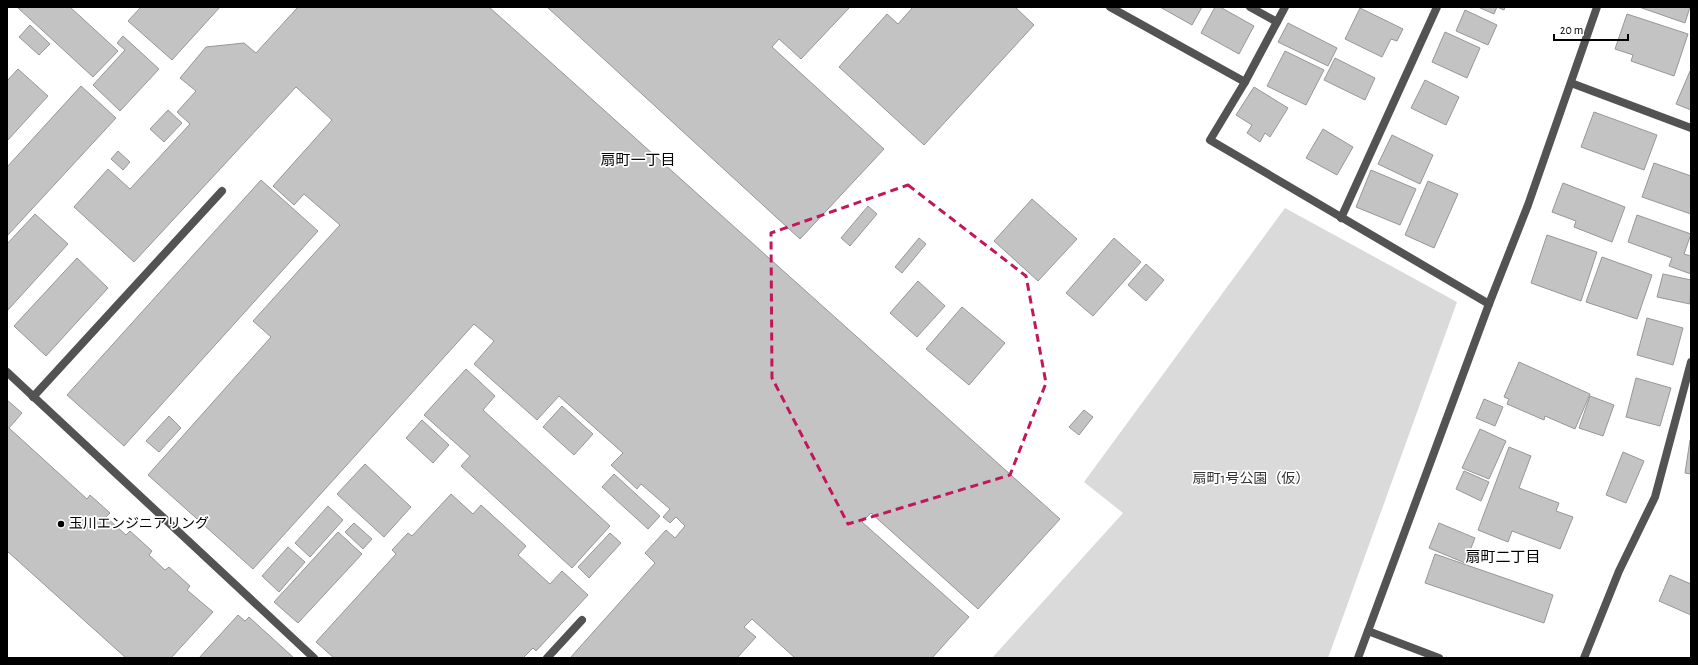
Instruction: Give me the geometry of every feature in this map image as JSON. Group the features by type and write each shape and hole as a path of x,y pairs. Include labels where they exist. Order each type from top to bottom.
{"street":[{"path":"1110,7 1245,82"},
{"path":"1250,7 1277,22"},
{"path":"1285,7 1245,82 1210,140 1489,304"},
{"path":"1341,218 1437,7"},
{"path":"1358,658 1489,304 1528,205 1597,7"},
{"path":"1571,83 1691,128"},
{"path":"34,397 222,191"},
{"path":"1584,658 1619,571 1654,497 1691,362"},
{"path":"7,372 314,658"},
{"path":"547,658 582,620"},
{"path":"1368,631 1439,658"}],"highlighted area":[{"path":"908,185 1026,276 1046,383 1010,475 848,524 772,378 771,233"}],"green space":[{"name":"扇町1号公園（仮）","path":"1285,208 1457,302 1328,658 992,658 1123,513 1084,482"}],"building":[{"path":"17,7 70,7 118,51 93,77"},
{"path":"141,7 220,7 172,60 128,21"},
{"path":"298,7 489,7 1060,519 978,609 871,513 862,522 969,617 932,658 795,658 752,619 744,627 756,637 737,658 570,658 655,563 645,553 666,530 675,538 685,526 676,517 670,523 663,517 670,509 641,484 637,489 611,465 623,453 559,396 537,420 474,364 494,341 474,324 253,569 148,475 271,337 253,321 340,225 304,194 294,205 273,186 332,120 296,87 134,262 74,207 108,169 130,189 190,124 177,112 196,91 180,78 206,47 244,43 256,53"},
{"path":"547,7 850,7 801,59 779,39 772,47 884,149 800,239"},
{"path":"913,7 1015,7 1034,25 924,145 839,67 887,14 898,24"},
{"path":"1160,7 1202,7 1192,25"},
{"path":"1215,7 1220,7 1254,26 1239,54 1201,33"},
{"path":"1478,7 1497,7 1494,14"},
{"path":"1497,7 1505,7 1504,10"},
{"path":"1639,7 1690,7 1685,23"},
{"path":"1360,8 1403,29 1397,41 1391,39 1382,57 1345,39"},
{"path":"1465,10 1497,25 1488,45 1456,31"},
{"path":"1627,14 1688,34 1674,76 1631,61 1633,55 1615,49"},
{"path":"1288,23 1337,48 1328,66 1278,42"},
{"path":"30,25 50,44 39,55 19,37"},
{"path":"1445,32 1480,48 1467,78 1432,62"},
{"path":"123,36 159,69 120,111 93,85 125,50 117,43"},
{"path":"1285,51 1324,70 1306,105 1267,86"},
{"path":"1335,58 1375,78 1365,100 1324,80"},
{"path":"18,69 48,96 7,141 7,81"},
{"path":"1690,71 1691,72 1691,110 1676,104"},
{"path":"1425,80 1459,97 1446,125 1411,108"},
{"path":"81,86 116,118 7,236 7,167"},
{"path":"1254,87 1288,108 1270,137 1265,133 1260,142 1247,133 1252,125 1236,115"},
{"path":"168,110 182,123 164,142 150,129"},
{"path":"1594,112 1657,135 1644,170 1581,147"},
{"path":"1323,129 1353,147 1337,175 1306,158"},
{"path":"1392,135 1433,155 1420,184 1378,164"},
{"path":"118,151 130,162 123,170 111,159"},
{"path":"1654,163 1691,176 1691,214 1642,197"},
{"path":"1371,170 1416,189 1400,225 1356,207"},
{"path":"261,180 318,231 124,446 67,395"},
{"path":"1428,181 1458,194 1434,248 1405,235"},
{"path":"1563,183 1625,207 1612,242 1574,227 1576,221 1552,212"},
{"path":"1032,199 1077,239 1038,281 994,241"},
{"path":"868,206 877,214 850,246 841,238"},
{"path":"35,214 68,244 7,311 7,244"},
{"path":"1637,215 1691,234 1684,254 1691,256 1691,274 1669,266 1672,258 1628,242"},
{"path":"1547,235 1597,252 1581,301 1531,283"},
{"path":"919,238 926,244 902,273 895,267"},
{"path":"1114,238 1141,262 1093,316 1066,293"},
{"path":"1602,257 1652,275 1637,319 1586,302"},
{"path":"77,258 108,288 46,356 14,326"},
{"path":"1146,264 1164,280 1146,301 1128,285"},
{"path":"1663,274 1691,280 1690,304 1657,297"},
{"path":"918,281 945,306 917,337 890,313"},
{"path":"962,307 1005,343 969,385 926,349"},
{"path":"1647,318 1683,328 1673,365 1637,355"},
{"path":"1519,362 1590,394 1575,429 1545,416 1544,420 1507,404 1509,399 1504,397"},
{"path":"466,369 495,396 483,410 610,526 572,568 461,466 470,456 424,415"},
{"path":"1636,378 1671,388 1660,426 1626,417"},
{"path":"1590,396 1614,405 1603,436 1579,428"},
{"path":"1484,399 1503,407 1495,426 1476,418"},
{"name":"玉川エンジニアリング","path":"7,400 22,413 9,428 87,499 90,495 110,513 106,517 126,535 130,531 152,551 149,555 165,570 169,567 190,586 187,590 213,612 171,658 126,658 7,551"},
{"path":"562,406 593,434 574,455 543,427"},
{"path":"1084,410 1093,417 1079,435 1069,427"},
{"path":"169,416 181,428 159,452 146,441"},
{"path":"422,420 449,445 433,463 406,438"},
{"path":"1480,429 1506,441 1489,479 1462,468"},
{"path":"1691,440 1691,474 1685,473"},
{"path":"1509,447 1531,456 1519,488 1559,503 1556,511 1573,517 1560,549 1512,531 1508,542 1478,530"},
{"path":"1623,452 1644,461 1626,503 1606,495"},
{"path":"365,464 411,507 384,537 337,494"},
{"path":"1464,471 1489,482 1481,501 1456,489"},
{"path":"614,474 660,516 648,529 602,487"},
{"path":"451,494 473,514 481,505 526,546 518,555 550,584 562,571 588,595 536,651 533,648 523,658 334,658 316,642 396,554 392,550 408,533 412,536"},
{"path":"328,506 343,520 310,557 295,543"},
{"path":"354,523 372,539 363,549 345,532"},
{"path":"1439,523 1475,538 1465,563 1429,548"},
{"path":"338,532 362,554 298,623 274,602"},
{"path":"610,533 621,543 589,578 578,567"},
{"path":"288,547 305,562 279,592 262,576"},
{"path":"1435,554 1553,595 1544,623 1425,583"},
{"path":"1670,575 1691,584 1691,615 1659,601"},
{"path":"238,615 245,621 249,617 294,658 199,658"}],"place":[{"name":"玉川エンジニアリング","path":"61,524"}],"district":[{"name":"扇町一丁目","path":"638,160"},
{"name":"扇町二丁目","path":"1503,557"}]}
